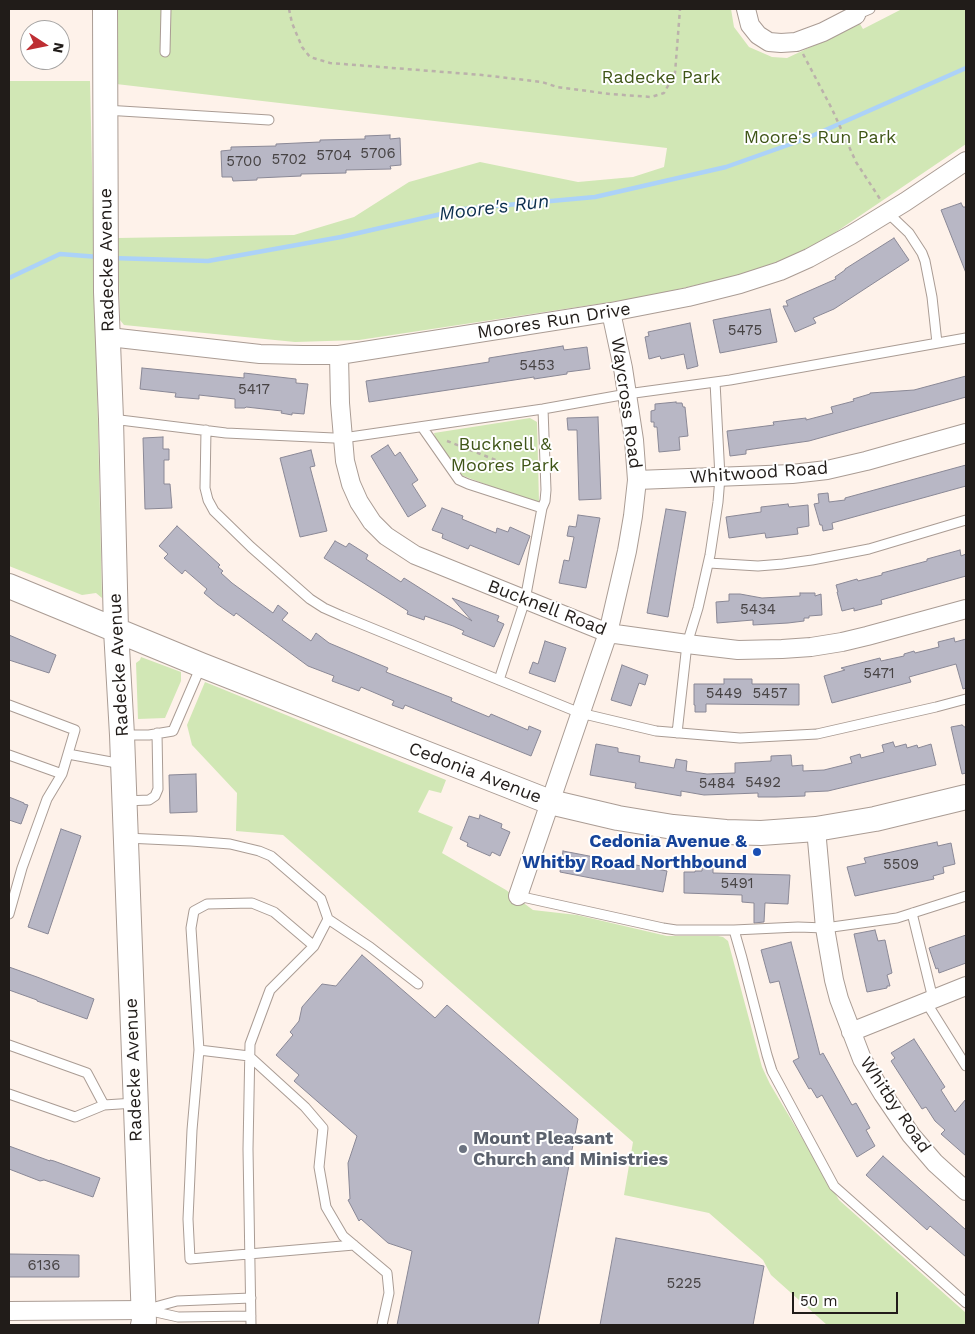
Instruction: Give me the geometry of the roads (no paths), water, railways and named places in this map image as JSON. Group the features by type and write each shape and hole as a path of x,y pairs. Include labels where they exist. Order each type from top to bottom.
{"street":[{"name":"Radecke Avenue","path":"105,9 106,292 112,419 116,630 122,735 144,1320"},
{"path":"746,9 750,25 758,35 769,42 781,44 796,42 822,32 863,12"},
{"name":"Moores Run Drive","path":"109,337 260,354 339,355 611,312 688,297 740,284 780,271 809,258 888,213 966,161"},
{"name":"Waycross Road","path":"518,896 608,633 633,516 637,480 634,440 611,312"},
{"name":"Bucknell Road","path":"339,355 340,403 345,461 351,484 359,502 372,522 386,536 416,555 525,600 608,633 738,650 811,647 867,636 966,608"},
{"name":"Whitwood Road","path":"637,480 792,474 827,470 966,433"},
{"name":"Cedonia Avenue","path":"9,586 201,665 550,802 618,818 673,827 761,833 816,829 874,819 966,797"},
{"name":"Whitby Road","path":"816,829 826,928 834,980 862,1060 910,1135 935,1163 966,1191"},
{"path":"851,1032 966,986"},
{"path":"9,1311 144,1320"}],"lane":[{"path":"165,52 166,9"},
{"path":"105,110 270,120"},
{"path":"888,213 909,233 925,261 932,297 937,344"},
{"path":"112,419 226,433 343,438 425,430 627,394 715,382 966,338"},
{"path":"677,733 687,644 709,563 716,521 720,477 715,382"},
{"path":"500,680 525,600 542,508 545,501 543,409"},
{"path":"206,430 205,488 208,500 214,511 251,547 310,598 324,608 342,616 580,713 656,731 740,738 817,734 966,699"},
{"path":"425,430 459,480 542,508"},
{"path":"709,563 758,566 812,560 869,549 966,520"},
{"path":"122,735 150,735 173,731 201,665"},
{"path":"9,705 75,730 62,774 47,799 22,868 9,914"},
{"path":"124,801 149,800 155,796 158,789 157,733"},
{"path":"68,754 123,764"},
{"path":"9,755 62,774"},
{"path":"126,838 230,844 271,856 321,899 328,919 370,947 418,984"},
{"path":"518,896 676,930 826,928 897,918 966,896"},
{"path":"314,946 274,912 252,903 207,904 194,911 191,928 199,1050 192,1130 188,1219 190,1259 354,1245"},
{"path":"912,914 930,1000 966,1066"},
{"path":"251,1325 248,1149 250,1044 270,990 314,946 328,919"},
{"path":"734,930 772,1071 834,1186 966,1303"},
{"path":"9,1045 87,1073 104,1105"},
{"path":"199,1050 249,1056 305,1107 323,1128 319,1167 326,1207 343,1236 387,1273 389,1293 382,1325"},
{"path":"9,1094 76,1118 104,1105 136,1103"},
{"path":"144,1320 177,1301 251,1298"},
{"path":"144,1320 178,1317 251,1316"}],"waterway":[{"name":"Moore's Run","path":"112,258 208,261 341,237 463,209 595,197 726,167 805,139 966,68"},
{"name":"Moore's Run","path":"9,278 60,254 99,257"}],"place":[{"name":"Cedonia Avenue & Whitby Road Northbound","path":"757,852"},
{"name":"Mount Pleasant Church and Ministries","path":"463,1149"}],"park label":[{"name":"Radecke Park","path":"661,78"},
{"name":"Moore's Run Park","path":"820,138"},
{"name":"Bucknell & Moores Park","path":"505,455"}]}
